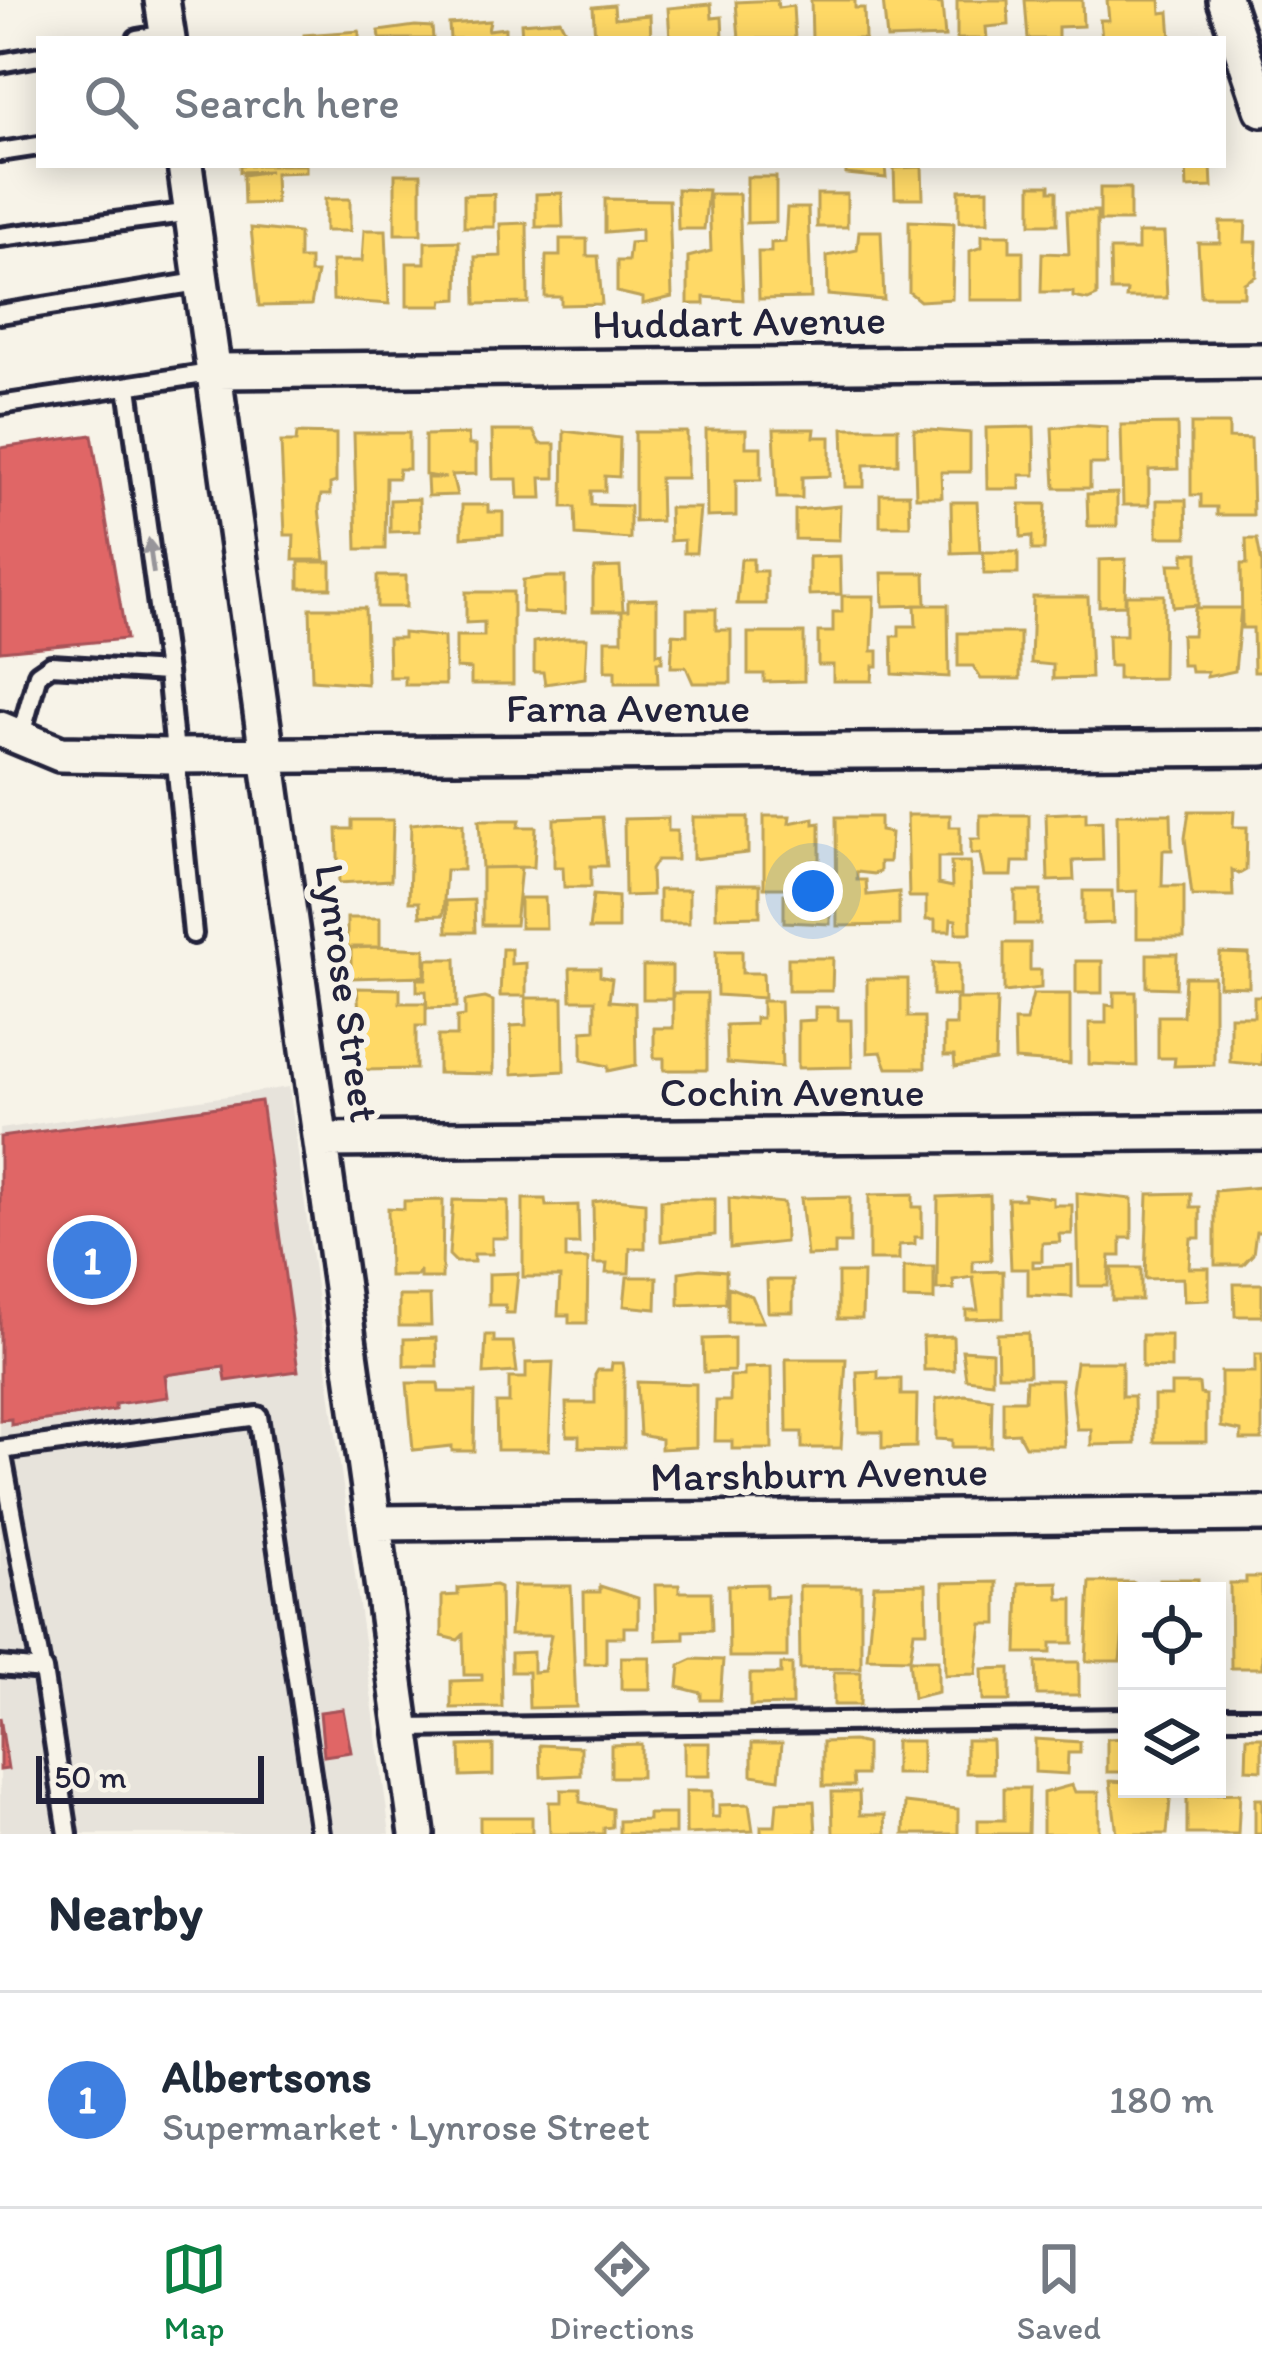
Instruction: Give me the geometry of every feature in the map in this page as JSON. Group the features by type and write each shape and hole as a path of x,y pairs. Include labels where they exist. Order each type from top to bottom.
{"street":[{"path":"1225,0 1262,109"},
{"name":"Lynrose Street","path":"185,168 218,371 417,1834"},
{"name":"Huddart Avenue","path":"218,371 1262,361"},
{"name":"Farna Avenue","path":"10,733 60,754 172,756 1262,748"},
{"name":"Cochin Avenue","path":"323,1140 1262,1132"},
{"name":"Marshburn Avenue","path":"376,1522 1262,1514"}],"lane":[{"path":"0,63 36,57"},
{"path":"0,152 36,146"},
{"path":"0,237 192,212"},
{"path":"0,314 205,281"},
{"path":"0,405 218,371"},
{"path":"128,387 167,672 193,934"},
{"path":"10,733 38,674 51,665 167,672"},
{"path":"68,1834 0,1450 258,1416 320,1834"},
{"path":"0,1666 41,1667"},
{"path":"1226,1717 1262,1717"},
{"path":"405,1728 1118,1718"}],"shaded area":[{"path":"289,1087 390,1834 0,1834 0,1129"}],"building: Homes":[{"path":"777,0 778,8 793,6 795,36 739,36 736,2"},
{"path":"811,0 855,0 855,8 864,8 865,36 812,36"},
{"path":"883,0 942,4 945,36 887,36"},
{"path":"957,0 1008,0 1009,25 986,27 987,36 957,36"},
{"path":"1025,0 1082,0 1083,26 1058,27 1058,36 1028,36"},
{"path":"1107,0 1160,0 1161,13 1169,12 1171,36 1102,36 1100,20 1109,20"},
{"path":"711,4 712,18 722,17 723,36 670,36 668,8"},
{"path":"614,5 615,18 650,15 651,36 595,36 593,7"},
{"path":"560,20 567,34 582,36 522,36 521,23"},
{"path":"490,21 488,30 505,28 505,36 450,36 449,24"},
{"path":"432,27 433,36 380,36 379,31"},
{"path":"359,31 359,36 304,35"},
{"path":"240,168 306,168 306,172 275,173 276,203 244,204 243,175 270,171 240,172"},
{"path":"846,168 885,168 886,178 846,174"},
{"path":"894,168 922,168 923,198 895,198"},
{"path":"1186,168 1211,168 1212,187 1187,188"},
{"path":"395,174 421,174 421,234 395,234"},
{"path":"747,177 776,177 776,222 747,223"},
{"path":"1031,185 1050,185 1050,191 1057,191 1057,224 1031,224"},
{"path":"1100,188 1130,188 1130,221 1100,221"},
{"path":"677,189 708,190 704,229 678,229"},
{"path":"988,189 988,222 959,222 959,190"},
{"path":"562,193 563,227 536,227 536,194"},
{"path":"494,194 494,227 464,227 464,195"},
{"path":"709,194 739,194 743,300 704,297 704,304 688,304 688,257 711,251"},
{"path":"817,194 847,194 847,227 817,227"},
{"path":"325,199 350,199 350,231 325,231"},
{"path":"605,199 669,200 672,297 643,304 643,298 617,292 617,261 628,261 630,243 641,242 641,229 605,232"},
{"path":"787,208 808,208 811,298 759,299 758,252 771,252 771,243 785,242"},
{"path":"1067,211 1097,211 1097,296 1088,300 1073,297 1073,292 1041,292 1042,253 1069,254"},
{"path":"909,221 954,223 952,299 920,301 909,292"},
{"path":"1220,222 1246,222 1245,242 1257,242 1256,276 1244,283 1244,296 1201,296 1198,243 1220,243"},
{"path":"527,223 528,303 476,304 475,257 501,256 500,224"},
{"path":"251,228 299,233 299,259 310,259 310,273 317,273 311,305 259,306"},
{"path":"364,230 386,230 389,304 333,300 332,261 362,261"},
{"path":"859,231 881,231 884,300 828,295 827,256 857,250"},
{"path":"1138,233 1164,233 1167,298 1126,298 1127,291 1111,291 1110,250 1138,250"},
{"path":"982,235 1010,235 1010,251 1023,251 1023,300 970,300 970,251 982,247"},
{"path":"560,239 587,239 587,256 598,256 602,304 561,305 561,297 545,297 546,256 560,256"},
{"path":"459,241 458,299 443,300 442,306 407,306 407,263 425,263 425,242"},
{"path":"1177,424 1178,469 1149,470 1149,505 1123,505 1121,425"},
{"path":"1191,424 1229,424 1229,438 1251,439 1253,515 1217,515 1217,507 1201,507 1201,495 1191,495"},
{"path":"1034,427 1035,475 1020,475 1020,489 987,489 986,428"},
{"path":"1107,427 1107,464 1090,464 1090,488 1055,488 1052,428"},
{"path":"843,428 898,428 898,464 864,465 864,487 845,487"},
{"path":"774,429 815,429 814,437 830,437 830,476 802,477 802,498 777,498"},
{"path":"914,429 970,433 970,472 941,472 942,497 916,497"},
{"path":"706,430 746,430 746,447 761,447 761,480 736,480 736,516 707,517"},
{"path":"492,431 533,431 540,444 555,444 555,478 541,478 542,498 518,498 517,479 493,479"},
{"path":"564,431 620,438 619,477 605,476 605,491 591,491 591,505 630,506 630,539 576,535 575,507 563,507"},
{"path":"635,432 687,432 687,478 660,478 661,521 635,522"},
{"path":"297,433 336,434 336,482 330,484 330,495 321,495 319,508 325,560 293,560 294,535 285,535 281,442 296,442"},
{"path":"354,433 409,433 409,469 399,469 398,478 386,478 385,549 357,549"},
{"path":"468,434 469,445 476,445 476,474 452,475 457,495 428,496 427,478 446,478 425,475 425,435"},
{"path":"1117,493 1117,526 1088,526 1087,494"},
{"path":"880,494 909,494 910,526 880,526"},
{"path":"419,499 420,531 390,532 390,500"},
{"path":"1157,500 1186,500 1187,537 1157,537"},
{"path":"951,502 977,502 980,552 952,553"},
{"path":"1020,504 1046,504 1044,550 1032,550 1032,536 1021,537"},
{"path":"462,505 488,505 488,512 503,512 503,534 462,537"},
{"path":"840,506 839,540 795,539 795,510"},
{"path":"669,508 700,508 696,553 684,553 684,540 670,541"},
{"path":"1246,539 1257,539 1262,564 1262,672 1254,672 1253,628 1242,628 1241,564 1247,564"},
{"path":"983,552 1018,552 1018,574 984,574"},
{"path":"1184,553 1198,553 1198,605 1173,607 1169,564 1184,564"},
{"path":"840,556 841,594 809,595 809,557"},
{"path":"741,559 753,559 753,571 766,571 766,604 737,604"},
{"path":"1126,559 1125,605 1099,606 1099,560"},
{"path":"299,562 331,562 331,588 299,588"},
{"path":"620,567 623,610 628,610 628,600 657,599 657,654 662,653 662,662 657,662 658,683 615,683 615,671 605,671 605,640 622,640 622,611 593,611 593,579 595,568"},
{"path":"882,573 925,573 926,605 883,606"},
{"path":"377,576 406,576 406,607 377,607"},
{"path":"565,577 565,614 522,612 523,580"},
{"path":"466,592 513,592 513,684 471,684 471,669 456,668 456,636 484,636 484,622 466,623"},
{"path":"1126,595 1164,595 1163,678 1118,679 1118,666 1109,666 1108,635 1126,635"},
{"path":"842,596 874,596 872,651 878,651 878,666 873,666 872,681 833,681 833,665 818,665 818,632 833,632 833,612 842,612"},
{"path":"1033,597 1088,597 1091,678 1053,679 1053,665 1031,663"},
{"path":"915,605 948,605 949,677 893,674 892,636 899,636 899,626 916,626"},
{"path":"310,608 365,608 367,684 312,680"},
{"path":"1195,608 1241,608 1235,671 1207,677 1207,672 1191,672 1190,665 1182,665 1181,635 1193,635"},
{"path":"687,609 716,609 716,630 731,630 731,683 693,683 686,667 671,667 673,634 687,635"},
{"path":"403,633 444,637 445,685 405,685 405,677 389,677 388,638 403,638"},
{"path":"748,633 804,633 804,681 764,682 764,674 748,674"},
{"path":"958,633 1020,633 1020,679 981,679 973,666 958,666"},
{"path":"587,638 585,678 545,684 543,672 534,672 534,642"},
{"path":"1189,811 1234,811 1233,827 1247,827 1246,870 1239,874 1232,870 1233,896 1192,896 1185,838"},
{"path":"1086,812 1086,822 1102,821 1103,860 1073,861 1074,880 1048,881 1046,814"},
{"path":"1117,814 1171,814 1172,850 1163,850 1162,886 1184,886 1184,938 1137,938 1137,891 1118,892"},
{"path":"907,815 950,815 950,827 960,827 960,857 938,857 938,884 952,887 951,862 970,862 971,933 956,933 956,920 951,919 950,931 935,931 935,920 926,920 926,897 909,897"},
{"path":"980,815 1029,815 1029,862 1013,862 1012,876 984,876 980,854 971,854 971,839 980,839"},
{"path":"764,816 790,816 789,823 814,818 814,824 820,823 820,861 812,861 812,869 798,869 798,888 764,888"},
{"path":"602,817 607,866 591,866 591,887 564,887 563,867 554,867 554,819"},
{"path":"693,817 748,817 748,853 693,859"},
{"path":"836,817 880,817 880,831 891,833 889,862 880,862 880,872 874,874 857,872 857,880 866,880 867,895 899,892 899,925 837,926"},
{"path":"668,818 668,831 677,831 677,860 657,860 651,870 652,895 625,896 624,819"},
{"path":"352,820 393,820 391,880 339,883 337,829 352,829"},
{"path":"479,820 520,820 518,827 536,827 534,867 482,868"},
{"path":"411,824 463,824 463,870 446,870 443,915 420,916 419,902 409,902"},
{"path":"521,867 515,925 482,925 482,868"},
{"path":"716,884 760,884 760,916 716,917"},
{"path":"659,890 689,890 689,923 659,923"},
{"path":"830,891 830,924 784,922 784,894"},
{"path":"1015,891 1041,891 1040,924 1015,924"},
{"path":"1083,891 1112,891 1113,923 1083,924"},
{"path":"593,895 618,897 618,929 589,929"},
{"path":"520,898 545,898 546,928 520,928"},
{"path":"474,900 475,932 447,932 446,901"},
{"path":"347,918 380,918 380,947 347,947"},
{"path":"1004,943 1030,943 1030,970 1041,970 1041,988 1004,992"},
{"path":"351,948 425,949 425,976 351,978"},
{"path":"502,949 511,949 511,964 526,963 526,996 500,996"},
{"path":"716,951 742,951 742,973 763,973 764,998 717,995"},
{"path":"1220,953 1249,954 1249,987 1219,986"},
{"path":"1147,954 1177,954 1176,988 1147,987"},
{"path":"788,958 833,958 832,991 788,991"},
{"path":"427,959 456,959 457,1007 427,1008 426,991 417,991 417,979 426,979"},
{"path":"1076,961 1102,961 1102,993 1076,993"},
{"path":"933,963 959,963 959,996 933,995"},
{"path":"643,966 672,966 672,999 643,999"},
{"path":"570,968 600,968 600,976 612,979 609,1001 635,1003 636,1065 608,1071 608,1066 582,1060 582,1031 595,1030 595,1000 571,1000"},
{"path":"1185,977 1214,977 1214,1065 1174,1066 1175,1058 1158,1058 1158,1016 1183,1016"},
{"path":"867,979 908,979 908,1017 924,1017 925,1068 887,1068 881,1052 867,1053"},
{"path":"357,988 400,989 400,1003 426,1003 426,1026 416,1026 416,1069 364,1070"},
{"path":"1114,992 1136,992 1137,1066 1089,1064 1089,1023 1106,1023 1106,1005 1114,1006"},
{"path":"673,993 707,993 707,1070 664,1070 664,1058 654,1058 654,1028 673,1028"},
{"path":"1033,994 1070,994 1070,1064 1015,1060 1014,1021 1026,1021"},
{"path":"1254,996 1262,996 1262,1065 1230,1062 1230,1016 1254,1016"},
{"path":"526,998 563,998 564,1071 512,1074 511,1026 526,1025"},
{"path":"956,999 997,999 995,1061 955,1067 954,1056 944,1056 944,1025 956,1025"},
{"path":"465,1001 493,1001 493,1074 438,1073 438,1036 457,1036 457,1017 465,1016"},
{"path":"762,1001 780,1001 782,1067 727,1063 726,1025 755,1024 755,1018 762,1018"},
{"path":"815,1007 838,1007 838,1020 851,1020 852,1067 798,1068 798,1021 815,1020"},
{"path":"1262,1187 1262,1232 1256,1232 1253,1254 1243,1265 1215,1265 1215,1191"},
{"path":"1077,1193 1132,1199 1132,1238 1121,1238 1121,1256 1110,1256 1108,1286 1079,1286"},
{"path":"1191,1193 1191,1207 1200,1207 1200,1238 1191,1238 1189,1268 1209,1268 1209,1300 1184,1301 1183,1278 1145,1279 1148,1194"},
{"path":"913,1194 913,1207 922,1207 922,1237 915,1237 915,1244 899,1245 899,1260 869,1260 869,1195"},
{"path":"1024,1194 1053,1198 1053,1205 1072,1205 1072,1234 1059,1234 1060,1242 1042,1243 1042,1261 1033,1261 1033,1267 1072,1265 1072,1297 1028,1295 1028,1269 1011,1269 1008,1199 1024,1199"},
{"path":"990,1195 991,1260 973,1261 973,1272 1003,1271 1003,1318 966,1319 966,1310 978,1310 973,1277 953,1280 954,1289 937,1290 938,1197"},
{"path":"850,1197 850,1243 835,1243 835,1255 807,1256 801,1198"},
{"path":"729,1198 784,1203 785,1242 730,1248"},
{"path":"523,1199 545,1199 546,1206 578,1205 579,1244 566,1244 566,1259 588,1259 587,1323 569,1323 569,1315 558,1315 560,1277 523,1277"},
{"path":"715,1199 715,1235 661,1241 661,1200"},
{"path":"443,1200 442,1278 420,1278 420,1270 417,1276 389,1276 388,1208 404,1209 404,1201"},
{"path":"453,1200 508,1201 508,1238 492,1238 492,1254 474,1254 474,1262 456,1262 449,1255"},
{"path":"593,1202 645,1202 645,1248 630,1248 629,1273 606,1273 607,1264 594,1264"},
{"path":"904,1267 934,1267 934,1300 904,1299"},
{"path":"1112,1268 1141,1268 1141,1300 1112,1300"},
{"path":"726,1271 726,1303 679,1305 679,1272"},
{"path":"518,1273 514,1313 506,1313 505,1305 489,1305 489,1274"},
{"path":"838,1273 863,1273 862,1319 838,1319"},
{"path":"627,1277 657,1277 656,1309 624,1306"},
{"path":"767,1280 793,1280 793,1312 768,1312"},
{"path":"1234,1284 1262,1284 1262,1316 1235,1316"},
{"path":"728,1287 752,1296 763,1322 728,1322"},
{"path":"399,1296 430,1296 431,1326 399,1326"},
{"path":"1028,1333 1029,1375 998,1375 997,1334"},
{"path":"486,1335 494,1335 494,1342 513,1342 517,1372 484,1374"},
{"path":"1142,1335 1171,1335 1171,1368 1142,1367"},
{"path":"953,1336 954,1370 924,1370 923,1337"},
{"path":"436,1338 437,1366 404,1366 404,1339"},
{"path":"734,1338 734,1371 704,1372 703,1339"},
{"path":"962,1350 992,1352 992,1382 966,1379"},
{"path":"1255,1354 1262,1354 1262,1440 1241,1440 1241,1431 1221,1427 1221,1372 1255,1372"},
{"path":"786,1359 846,1359 841,1448 802,1448 802,1432 787,1432"},
{"path":"553,1362 549,1450 497,1450 496,1403 509,1403 509,1378 526,1378 526,1363"},
{"path":"1076,1362 1122,1362 1122,1396 1134,1396 1135,1444 1091,1445 1091,1429 1077,1429 1072,1390"},
{"path":"612,1363 623,1363 624,1369 624,1448 579,1447 579,1436 567,1436 566,1403 595,1403 595,1375 598,1370 611,1370"},
{"path":"771,1367 772,1449 732,1449 732,1441 715,1441 716,1401 730,1401 730,1376 744,1376 744,1368"},
{"path":"878,1371 878,1379 901,1379 901,1395 917,1395 916,1447 882,1448 882,1432 859,1432 857,1372"},
{"path":"1026,1380 1061,1380 1064,1446 1025,1446 1018,1433 1003,1434 1003,1400 1025,1400"},
{"path":"637,1382 696,1384 696,1447 661,1449 661,1439 640,1435"},
{"path":"407,1383 438,1383 439,1392 475,1392 474,1451 452,1451 452,1446 413,1450"},
{"path":"1171,1384 1199,1384 1200,1394 1206,1395 1206,1442 1154,1442 1154,1396 1171,1396"},
{"path":"965,1395 992,1399 991,1447 952,1447 952,1440 936,1439 936,1399"},
{"path":"1246,1577 1262,1577 1262,1668 1231,1668 1230,1583 1246,1583"},
{"path":"1159,1579 1198,1579 1198,1582"},
{"path":"997,1582 997,1624 982,1624 976,1674 945,1675 943,1583"},
{"path":"1058,1582 1059,1599 1073,1599 1073,1643 1051,1643 1051,1653 1017,1653 1019,1583"},
{"path":"1090,1582 1118,1582 1118,1661 1086,1661"},
{"path":"766,1584 766,1597 787,1596 787,1657 729,1657 728,1585"},
{"path":"926,1584 927,1631 914,1631 910,1659 867,1658 874,1585"},
{"path":"655,1585 679,1585 679,1592 711,1592 712,1630 684,1631 684,1639 656,1640"},
{"path":"513,1586 571,1586 576,1707 529,1708 528,1672 511,1672 511,1653 533,1652 533,1672 544,1671 551,1635 510,1635"},
{"path":"600,1586 638,1598 638,1627 624,1627 624,1637 606,1637 606,1664 585,1664 584,1592 600,1592"},
{"path":"799,1586 861,1586 861,1668 800,1669"},
{"path":"500,1587 502,1707 451,1708 451,1681 482,1680 482,1675 464,1675 463,1635 458,1640 442,1636 442,1596 458,1595 458,1588"},
{"path":"621,1657 650,1657 650,1689 621,1689"},
{"path":"693,1659 723,1660 720,1700 701,1700 701,1693 678,1687 680,1665"},
{"path":"909,1660 938,1660 938,1692 913,1698"},
{"path":"1036,1662 1079,1662 1079,1695 1037,1695"},
{"path":"781,1664 792,1664 792,1705 750,1706 750,1674 781,1674"},
{"path":"1010,1668 1010,1701 983,1701 982,1669"},
{"path":"834,1672 861,1672 860,1705 834,1705"},
{"path":"1247,1737 1262,1737 1262,1770 1246,1769"},
{"path":"1118,1738 1118,1772 1107,1772 1107,1739"},
{"path":"1035,1739 1080,1742 1080,1753 1068,1753 1067,1774 1035,1772"},
{"path":"966,1740 992,1740 993,1773 966,1773"},
{"path":"895,1741 922,1741 922,1774 895,1774"},
{"path":"823,1742 866,1744 866,1775 853,1775 854,1786 823,1786"},
{"path":"684,1743 710,1743 710,1776 684,1776"},
{"path":"752,1743 782,1743 779,1779 752,1775"},
{"path":"641,1744 641,1777 611,1777 611,1745"},
{"path":"493,1745 493,1775 461,1776 460,1746"},
{"path":"540,1745 581,1747 581,1775 541,1777"},
{"path":"1110,1781 1118,1781 1118,1798 1170,1798 1167,1834 1117,1834"},
{"path":"1072,1785 1075,1792 1099,1792 1099,1834 1043,1834 1043,1793"},
{"path":"1004,1788 1029,1788 1028,1834 978,1834 978,1820 1004,1820"},
{"path":"561,1790 580,1790 580,1802 612,1809 612,1827 604,1828 604,1834 550,1834 549,1802 561,1802"},
{"path":"686,1791 712,1791 712,1817 719,1817 719,1805 749,1804 753,1831 686,1834"},
{"path":"832,1792 859,1792 860,1815 885,1815 886,1834 833,1834"},
{"path":"1240,1793 1238,1834 1187,1834 1187,1798 1226,1798 1226,1794"},
{"path":"1255,1799 1262,1799 1262,1834 1255,1834"},
{"path":"814,1801 816,1834 761,1834 761,1826 775,1826 777,1802"},
{"path":"905,1803 958,1809 958,1834 904,1834"},
{"path":"648,1814 675,1814 675,1834 619,1834 619,1821 648,1820"},
{"path":"480,1817 532,1817 532,1834 480,1834"}],"building: Shops":[{"path":"92,435 126,639 0,651 0,448"},
{"path":"261,1101 298,1371 226,1381 224,1367 165,1375 168,1397 11,1425 11,1419 0,1420 0,1137"},
{"path":"343,1709 351,1752 324,1756 320,1712"},
{"path":"0,1717 8,1769 0,1770"}],"place":[{"name":"Albertsons","path":"92,1260"}]}
